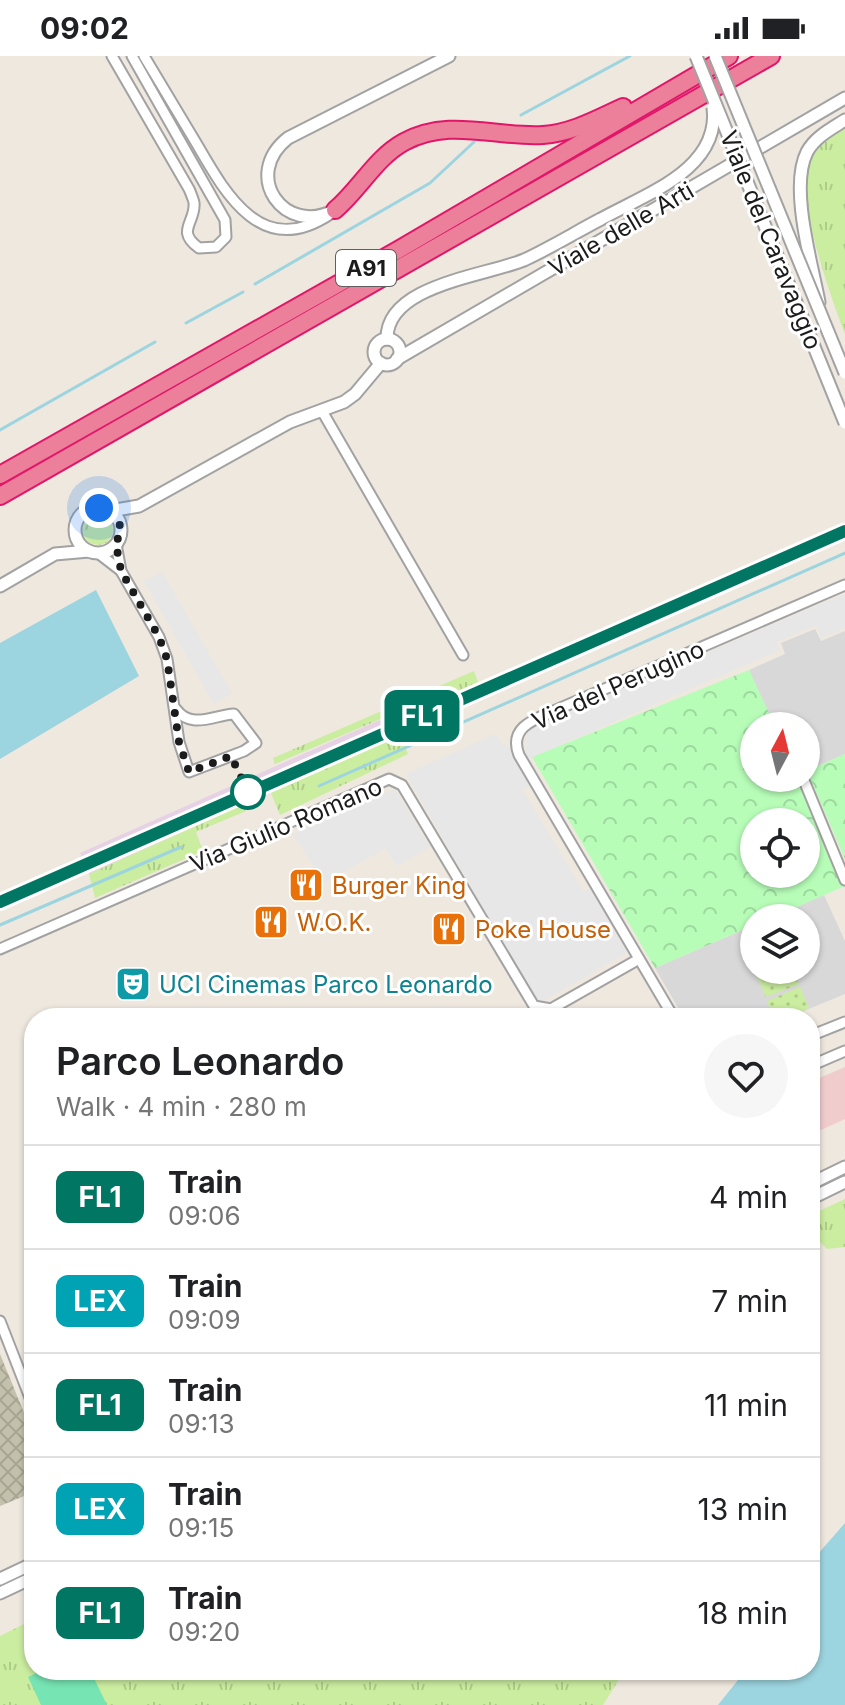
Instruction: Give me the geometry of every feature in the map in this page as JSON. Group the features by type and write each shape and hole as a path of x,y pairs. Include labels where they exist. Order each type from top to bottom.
{"highway":[{"path":"335,210 356,191 386,155 414,138 456,128 524,136 572,130 727,56"},
{"name":"A91","path":"0,475 398,250 727,56"},
{"name":"A91","path":"0,496 771,56"}],"street":[{"path":"112,56 189,189 194,203 188,225 189,239 199,248 213,249 226,237 225,220 132,56"},
{"path":"144,56 223,188 246,214 272,227 291,228 310,225 335,210"},
{"path":"335,210 315,217 301,216 278,203 270,192 267,179 270,160 277,148 288,138 449,56"},
{"name":"Viale del Caravaggio","path":"696,56 845,423"},
{"name":"Viale del Caravaggio","path":"715,56 845,373"},
{"path":"387,339 393,316 416,296 514,264 672,179 701,156 712,135 714,120 705,79"},
{"name":"Viale delle Arti","path":"381,363 388,365 845,98"},
{"path":"820,311 800,182 806,153 816,140 845,120"},
{"path":"387,339 397,345 400,352 397,359"},
{"path":"0,586 55,554 81,516 91,509 110,511 139,506 281,427 355,394 381,363 375,357 375,349 379,342 387,339"},
{"path":"322,411 463,655"},
{"path":"139,506 121,529 116,544 121,571 159,637 167,659 179,742 189,772 244,751 256,743 234,714 186,726 179,742"},
{"path":"110,511 121,529"},
{"path":"76,526 78,541 121,571"},
{"path":"55,554 107,551 116,544"},
{"name":"Via del Perugino","path":"668,1008 518,753 516,744 519,731 527,723 577,700 845,585"},
{"path":"176,709 180,716 201,721"},
{"name":"Via Giulio Romano","path":"0,949 391,779 402,785 534,1006 538,1008"},
{"path":"809,792 845,880"},
{"name":"Via Giulio Romano","path":"553,1008 639,959"},
{"path":"820,1032 845,1022"},
{"path":"820,1062 845,1051"},
{"path":"820,1179 845,1167"},
{"path":"820,1194 845,1182"},
{"path":"0,1321 24,1382"},
{"path":"0,1579 24,1568"},
{"path":"0,1593 24,1582"}],"shaded area":[{"path":"162,572 232,694 214,704 144,581"},
{"path":"845,594 845,628 821,638 816,625 777,642 780,650 528,759 525,738 528,730 535,725"},
{"path":"815,629 821,641 845,631 845,754 820,765 820,712 766,712 749,670 785,654 781,643"},
{"path":"391,715 400,735 89,874 80,853"},
{"path":"496,734 502,745 508,746 530,786 523,790 583,891 590,889 627,953 538,1004 406,774"},
{"path":"395,789 430,847 397,866 386,848 324,883 293,834"},
{"path":"824,895 845,941 845,994 811,1008 678,1008 655,968 740,931 740,984 820,984 820,904 803,904"},
{"path":"845,1067 845,1119 820,1130 820,1078"},
{"path":"0,1354 24,1413 24,1496 0,1506"}],"green space":[{"path":"845,128 845,334 817,250 806,202 805,181 813,154"},
{"path":"98,515 109,519 113,530 109,541 98,545 87,541 83,530 87,519"},
{"path":"749,670 768,712 740,712 740,792 804,792 812,808 740,808 740,888 820,888 820,826 845,886 803,904 740,904 740,931 655,968 532,757"},
{"path":"474,671 478,682 275,764 273,758"},
{"path":"400,735 408,754 280,815 271,793"},
{"path":"845,754 845,859 816,792 820,792 820,765"},
{"path":"243,805 246,811 196,832 203,851 95,898 89,874"},
{"path":"760,984 799,984 766,997"},
{"path":"800,987 809,1008 770,1008 767,1001"},
{"path":"845,1199 845,1247 827,1249 820,1242 820,1211"},
{"path":"24,1624 24,1680 619,1680 603,1705 0,1705 0,1636"},
{"path":"29,1680 95,1680 107,1705 41,1705"}],"water":[{"path":"96,590 139,676 0,759 0,643"},
{"path":"845,1523 845,1705 718,1705 738,1680 820,1680 820,1552"}],"waterway":[{"path":"521,115 630,56"},
{"path":"255,284 430,183 474,142"},
{"path":"186,323 243,292"},
{"path":"0,430 155,342"},
{"path":"319,786 845,553"},
{"path":"0,925 181,847"}],"railway":[{"path":"0,897 845,525"}],"train":[{"name":"FL1","path":"0,902 845,531"}],"place":[{"name":"Burger King","path":"306,885"},
{"name":"W.O.K.","path":"271,922"},
{"name":"Poke House","path":"449,929"},
{"name":"UCI Cinemas Parco Leonardo","path":"133,984"}],"route":[{"path":"99,508 110,511 118,520 121,529 116,544 121,571 159,637 167,659 179,742 189,772 231,756 248,792"}]}
